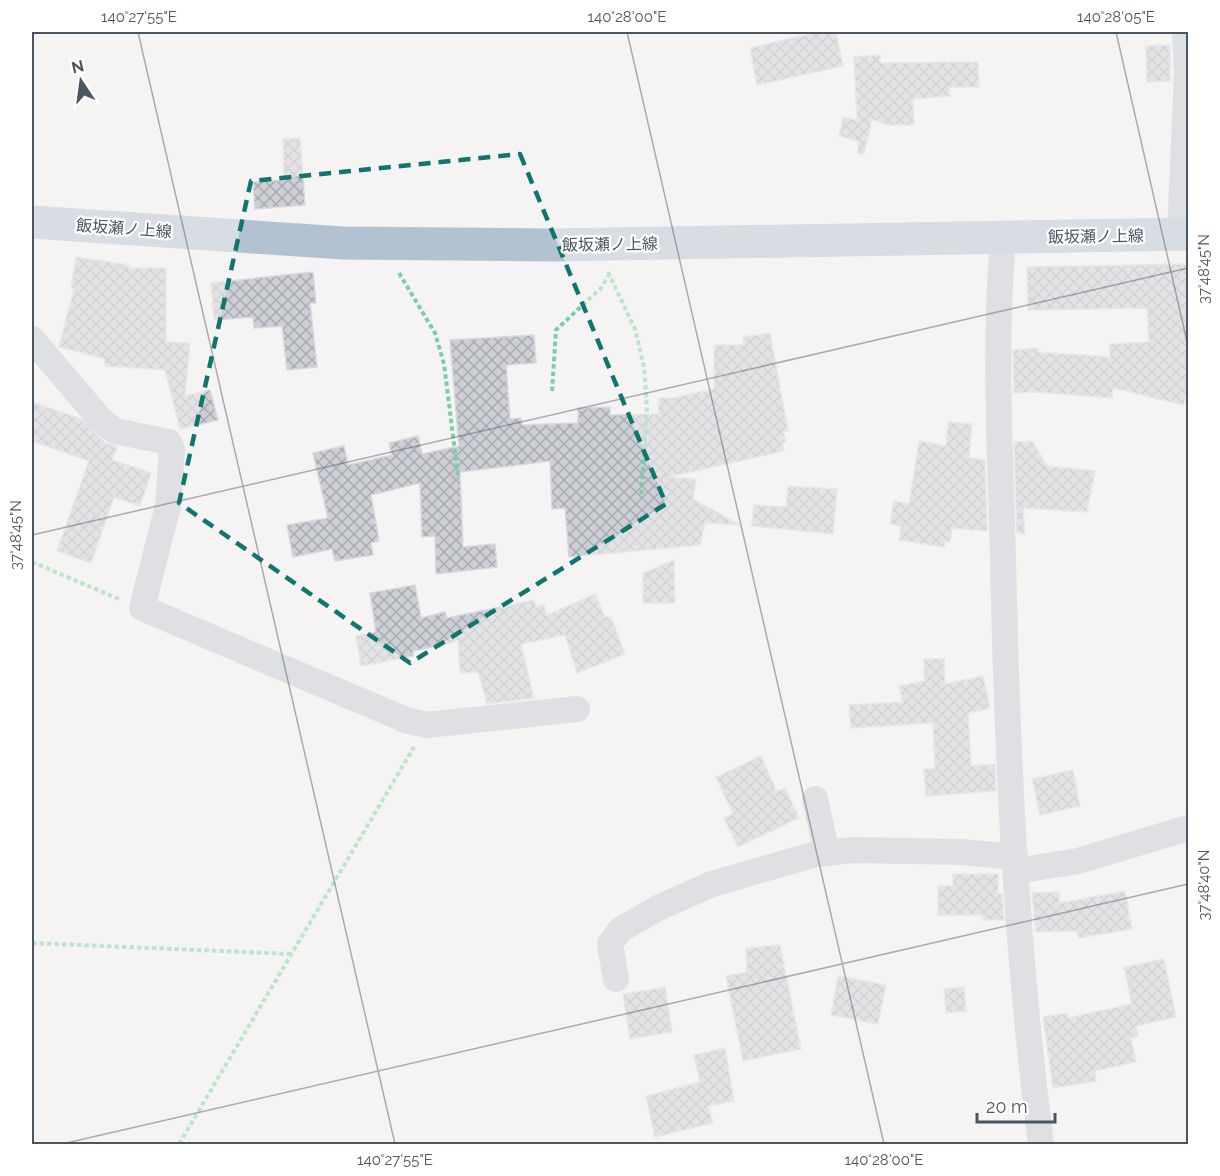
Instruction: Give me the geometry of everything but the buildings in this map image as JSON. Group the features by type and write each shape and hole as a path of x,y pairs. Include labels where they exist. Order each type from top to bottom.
{"main road":[{"name":"飯坂瀬ノ上線","path":"32,222 343,243 606,244 1184,234"}],"street":[{"path":"1184,234 1186,42"},
{"path":"1003,238 997,321 1006,706 1025,1022 1041,1144"},
{"path":"32,339 100,419 115,431 169,441 172,449 168,506 142,608 406,720 427,725 577,709"},
{"path":"815,799 827,853"},
{"path":"616,979 610,944 620,930 658,908 712,884 783,862 853,850 962,852 1016,864 1078,861 1188,828"}],"path":[{"path":"391,243 399,277 435,333 444,364 458,476"},
{"path":"606,244 608,276 623,299 635,329 645,367 647,406 641,498"},
{"path":"552,391 556,330 602,287 608,276"},
{"path":"32,562 46,570 142,608"},
{"path":"179,1144 427,725"},
{"path":"32,943 292,954"}],"highlighted area":[{"path":"520,154 666,504 410,663 179,503 251,181"}]}
